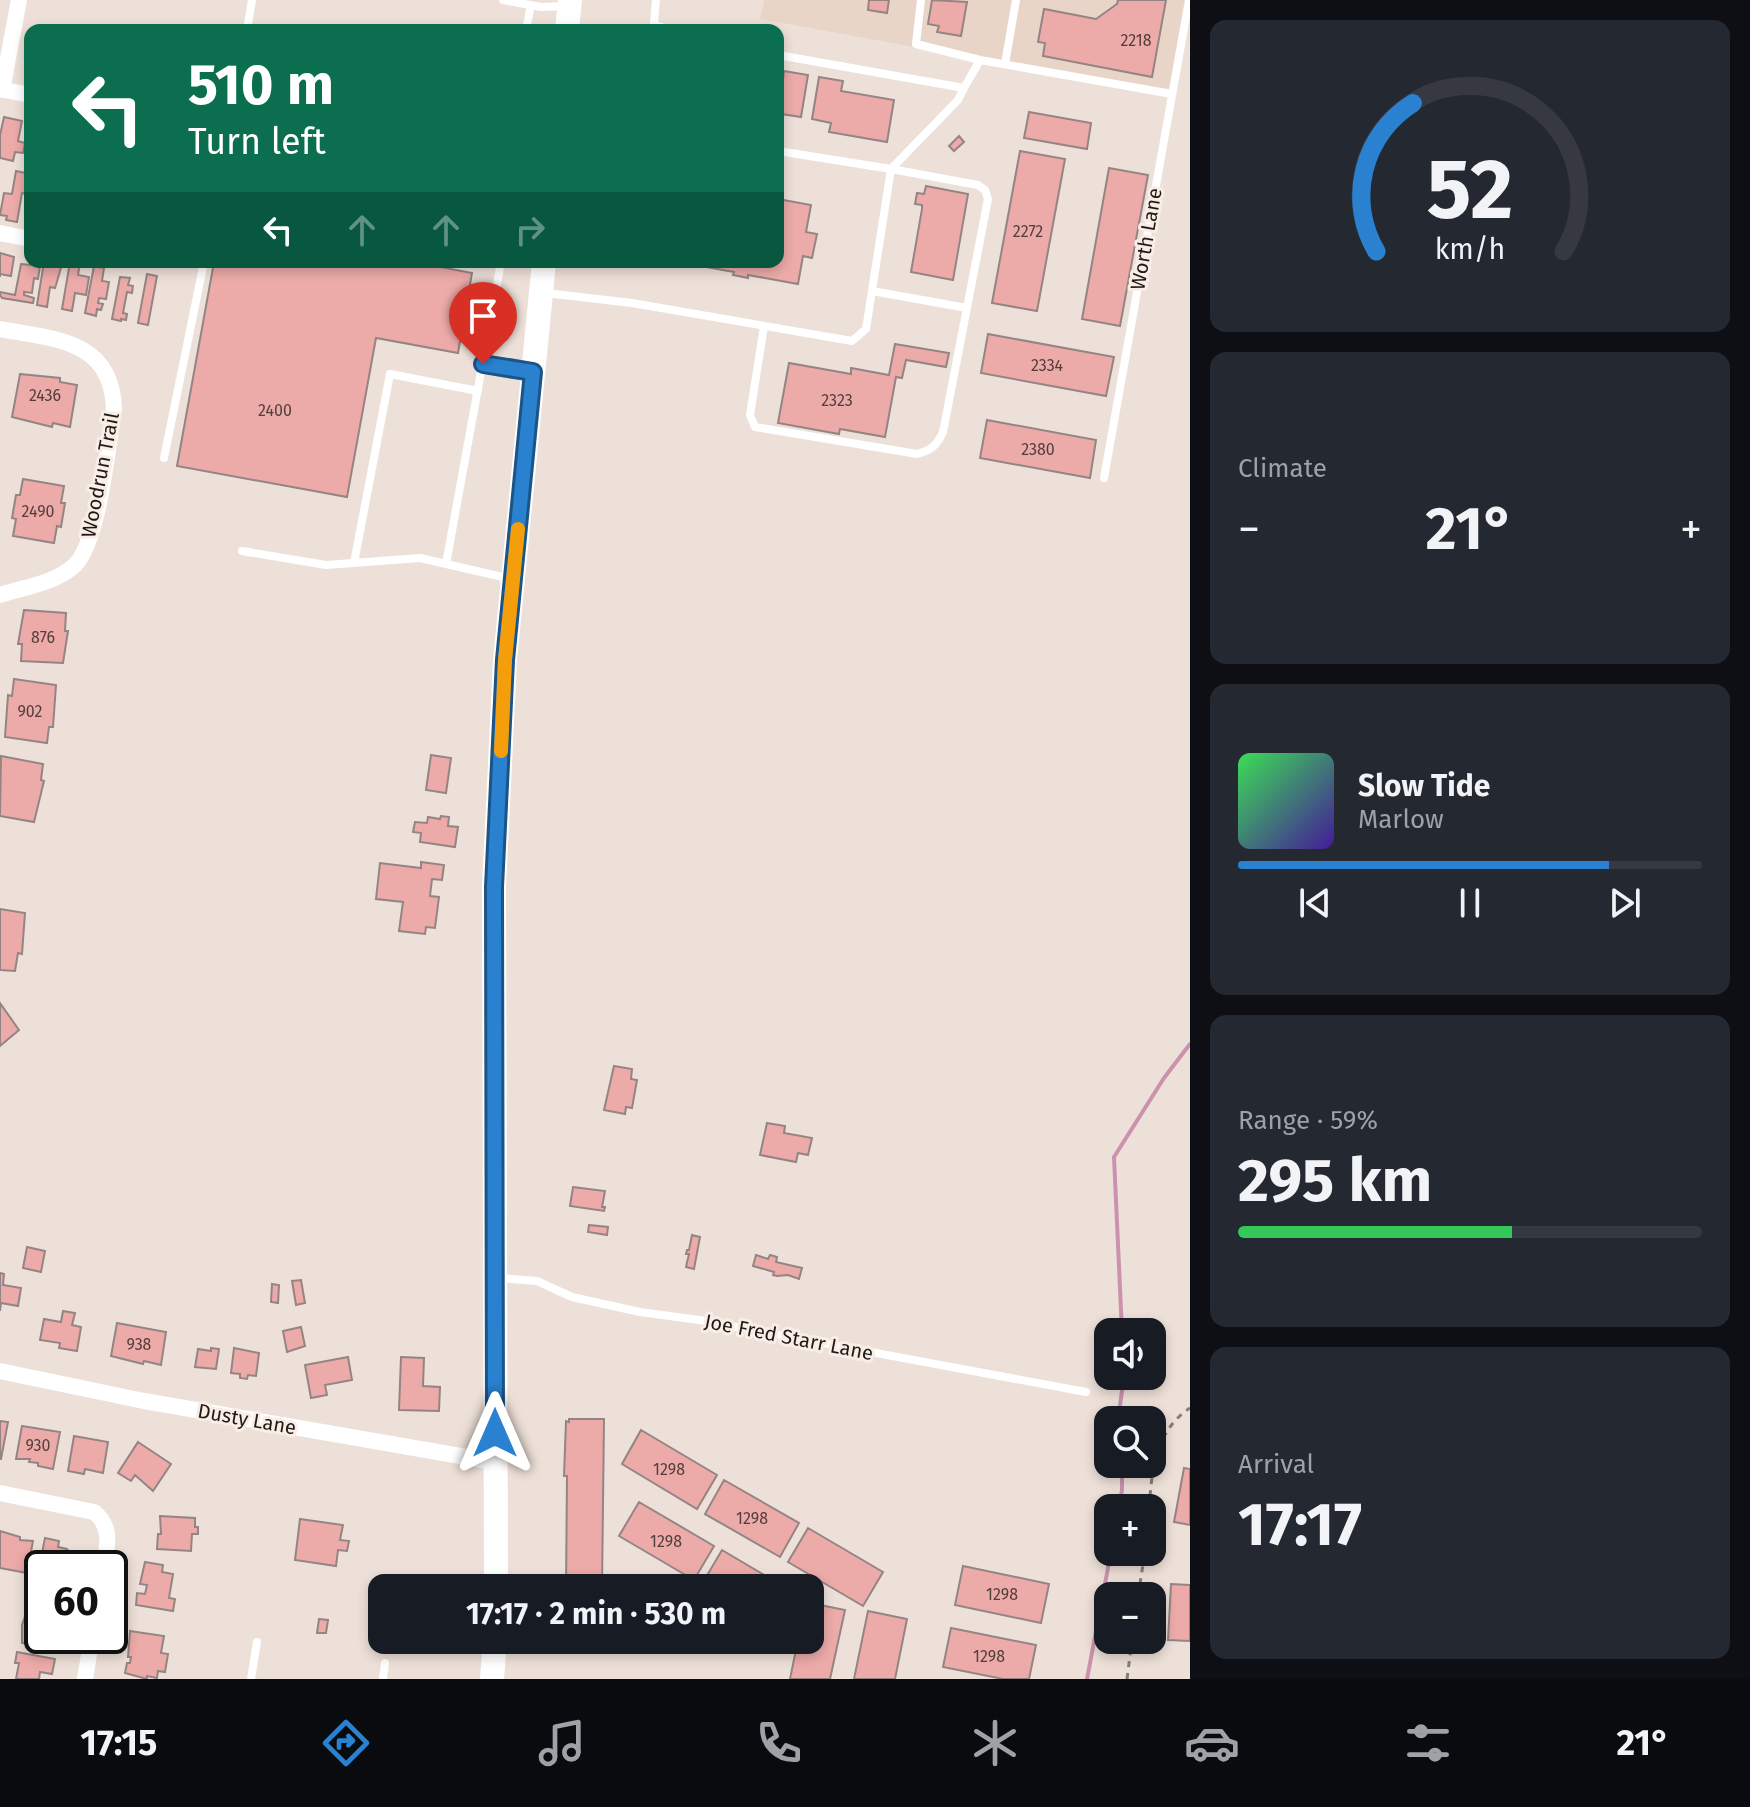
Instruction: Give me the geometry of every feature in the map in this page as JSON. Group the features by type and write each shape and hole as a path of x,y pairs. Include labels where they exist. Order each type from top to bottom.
{"main road":[{"path":"496,1574 494,887 505,660 543,268"},
{"path":"492,1679 494,1654"}],"street":[{"path":"19,0 1,90 24,94"},
{"path":"0,233 24,238"},
{"name":"Woodrun Trail","path":"0,329 62,340 85,350 103,365 113,387 114,409 91,539 76,564 55,578 0,595"},
{"name":"Dusty Lane","path":"0,1371 144,1401 495,1462"},
{"path":"0,1493 94,1512 103,1519 108,1530 106,1550"},
{"path":"85,1679 89,1654"}],"lane":[{"path":"248,24 252,0"},
{"path":"503,0 569,12"},
{"path":"655,24 656,0"},
{"path":"921,0 916,44 980,60 1172,94"},
{"path":"1005,64 1016,0"},
{"name":"Worth Lane","path":"1104,478 1189,0"},
{"path":"527,24 531,5"},
{"path":"784,56 964,88"},
{"path":"541,292 632,303 852,341 866,329 891,169 958,100 980,60"},
{"path":"764,326 750,415 755,427 917,454 930,451 938,443 943,432 988,199 985,190 978,185 784,152"},
{"path":"164,458 203,268"},
{"path":"446,564 500,268"},
{"path":"872,291 967,308"},
{"path":"483,364 533,372"},
{"path":"354,563 390,374 478,391"},
{"path":"242,551 326,565 420,558 513,579"},
{"name":"Joe Fred Starr Lane","path":"495,1277 537,1281 572,1297 640,1312 699,1320 1086,1392"},
{"path":"251,1679 257,1642"},
{"path":"383,1679 385,1663"}],"path":[{"path":"1150,1494 1152,1470 1161,1441 1178,1416 1190,1408"},
{"path":"1127,1679 1130,1654"}],"shaded area":[{"path":"764,0 1189,0 1172,94 760,19"}],"building":[{"path":"869,0 889,0 887,13 868,10"},
{"path":"932,0 967,2 961,36 937,32 939,26 928,24"},
{"path":"1118,0 1166,0 1152,77 1043,56 1045,43 1038,42 1044,9 1096,19"},
{"path":"784,71 808,75 801,117 784,114"},
{"path":"819,77 843,81 841,91 894,100 887,142 829,132 831,123 812,119"},
{"path":"1029,112 1091,123 1087,149 1024,138"},
{"path":"4,117 22,121 18,141 24,143 23,153 15,152 13,161 0,158"},
{"path":"959,136 964,142 954,151 949,146"},
{"path":"1020,151 1065,159 1037,311 992,303"},
{"path":"1109,168 1148,175 1120,326 1082,319"},
{"path":"16,171 24,173 24,194 17,222 0,215 4,193 12,194"},
{"path":"926,186 968,194 953,280 911,272 922,209 922,205 915,204 917,193 924,194"},
{"path":"784,200 811,205 806,232 817,234 812,258 803,256 798,284 748,275 748,278 733,275 734,272 712,268 784,268"},
{"path":"0,253 14,257 11,276 0,274"},
{"path":"21,264 24,268 40,268 38,279 34,278 32,293 24,292 24,295 34,298 33,303 2,298 0,292 15,295"},
{"path":"43,268 61,268 55,288 50,287 47,307 37,305"},
{"path":"69,268 79,268 78,275 89,277 86,295 75,293 72,311 62,309"},
{"path":"94,268 104,268 102,281 109,282 106,299 99,298 98,303 103,304 101,310 97,309 96,316 85,313"},
{"path":"213,268 446,268 472,273 458,353 376,338 347,497 177,466"},
{"path":"147,274 157,276 148,325 138,323"},
{"path":"120,277 130,278 128,285 133,286 132,293 127,292 123,313 127,314 126,320 121,321 112,319"},
{"path":"988,334 1114,357 1106,396 981,373"},
{"path":"895,344 949,353 946,367 906,360 902,378 896,377 885,437 840,429 839,434 778,423 789,363 851,374 851,368 889,375"},
{"path":"20,374 60,378 60,382 77,385 70,427 53,423 52,427 12,417"},
{"path":"987,420 1096,440 1090,478 980,458"},
{"path":"23,479 64,486 61,527 57,526 54,543 13,536 16,495 20,495"},
{"path":"24,610 66,613 65,631 68,631 63,663 21,661 22,644 18,644"},
{"path":"14,679 56,685 53,727 49,727 47,743 5,737 8,695 12,696"},
{"path":"431,755 451,758 446,793 426,790"},
{"path":"1,756 43,764 41,780 44,781 34,822 0,816"},
{"path":"441,816 449,817 448,826 458,827 455,847 420,842 421,833 413,832 415,822 427,823 428,817 440,819"},
{"path":"421,862 444,865 442,880 432,879 430,896 439,897 435,928 426,927 425,934 399,931 403,902 376,899 380,863 421,868"},
{"path":"0,909 25,913 22,954 18,953 15,971 0,970"},
{"path":"0,1003 19,1030 0,1046"},
{"path":"614,1066 632,1069 631,1079 637,1080 632,1108 626,1107 625,1114 604,1110"},
{"path":"767,1123 785,1126 784,1133 812,1138 808,1155 798,1153 796,1162 760,1155"},
{"path":"573,1187 605,1191 604,1211 570,1206"},
{"path":"589,1225 608,1227 607,1235 588,1232"},
{"path":"692,1235 700,1237 694,1269 686,1267"},
{"path":"27,1247 45,1251 41,1272 23,1268"},
{"path":"756,1255 768,1259 770,1255 777,1257 776,1262 802,1268 799,1279 773,1275 774,1272 753,1266"},
{"path":"0,1273 4,1274 3,1285 21,1288 18,1306 1,1303 0,1311"},
{"path":"301,1280 305,1303 296,1305 292,1281"},
{"path":"272,1284 279,1285 278,1303 271,1302"},
{"path":"63,1311 75,1313 72,1325 81,1327 77,1351 59,1348 60,1343 40,1340 44,1319 61,1322"},
{"path":"117,1323 166,1332 161,1365 111,1356"},
{"path":"301,1327 305,1346 287,1352 283,1331"},
{"path":"211,1348 219,1349 216,1369 195,1367 198,1349 211,1351"},
{"path":"234,1348 259,1353 256,1376 248,1375 247,1379 231,1373"},
{"path":"348,1357 352,1380 325,1385 327,1395 311,1398 305,1365"},
{"path":"401,1357 424,1358 423,1386 440,1387 439,1411 399,1410"},
{"path":"569,1419 604,1419 602,1574 566,1574 567,1476 564,1476 566,1421 569,1422"},
{"path":"0,1421 8,1422 1,1459 0,1459"},
{"path":"22,1426 60,1432 53,1469 38,1466 38,1463 29,1462 30,1459 16,1459"},
{"path":"641,1430 717,1475 697,1509 622,1464"},
{"path":"74,1436 108,1442 103,1473 85,1469 84,1474 68,1471"},
{"path":"138,1442 171,1464 153,1491 135,1475 131,1481 118,1473"},
{"path":"1184,1468 1190,1469 1190,1525 1174,1522"},
{"path":"724,1480 799,1523 780,1557 705,1514"},
{"path":"639,1502 714,1546 698,1574 684,1574 619,1536"},
{"path":"160,1516 195,1518 198,1534 192,1534 191,1551 157,1549 158,1534 161,1534"},
{"path":"300,1519 343,1525 340,1540 349,1541 347,1551 338,1550 336,1566 295,1560"},
{"path":"808,1528 883,1572 863,1606 824,1583 824,1574 808,1574 788,1562"},
{"path":"0,1531 20,1537 20,1540 33,1541 31,1550 24,1550 24,1572 0,1568"},
{"path":"45,1538 59,1541 58,1547 68,1550 43,1550"},
{"path":"722,1550 762,1574 708,1574"},
{"path":"145,1562 163,1565 162,1572 173,1574 169,1598 175,1599 173,1611 136,1605 137,1593 145,1594 147,1585 140,1584"},
{"path":"963,1566 1049,1584 1041,1623 955,1605"},
{"path":"1171,1584 1190,1585 1190,1641 1168,1640"},
{"path":"824,1606 845,1610 830,1679 790,1679 795,1654 824,1654"},
{"path":"868,1611 907,1619 895,1679 854,1679"},
{"path":"24,1619 24,1643 22,1643"},
{"path":"319,1619 328,1620 326,1633 317,1633"},
{"path":"951,1628 1036,1645 1029,1679 1003,1679 943,1667"},
{"path":"130,1631 164,1636 161,1653 168,1654 165,1672 158,1671 157,1678 147,1676 147,1679 125,1673 131,1657 128,1657"},
{"path":"17,1652 55,1659 52,1674 40,1672 39,1679 16,1679 19,1663 15,1663"}],"waterway":[{"path":"1121,1318 1114,1157 1164,1078 1190,1044"},
{"path":"1120,1406 1122,1390"},
{"path":"1121,1494 1122,1478"},
{"path":"1087,1679 1108,1566"}],"slow traffic":[{"path":"501,751 505,660 518,529"}],"route":[{"path":"483,364 533,372 505,660 494,887 495,1433"}]}
